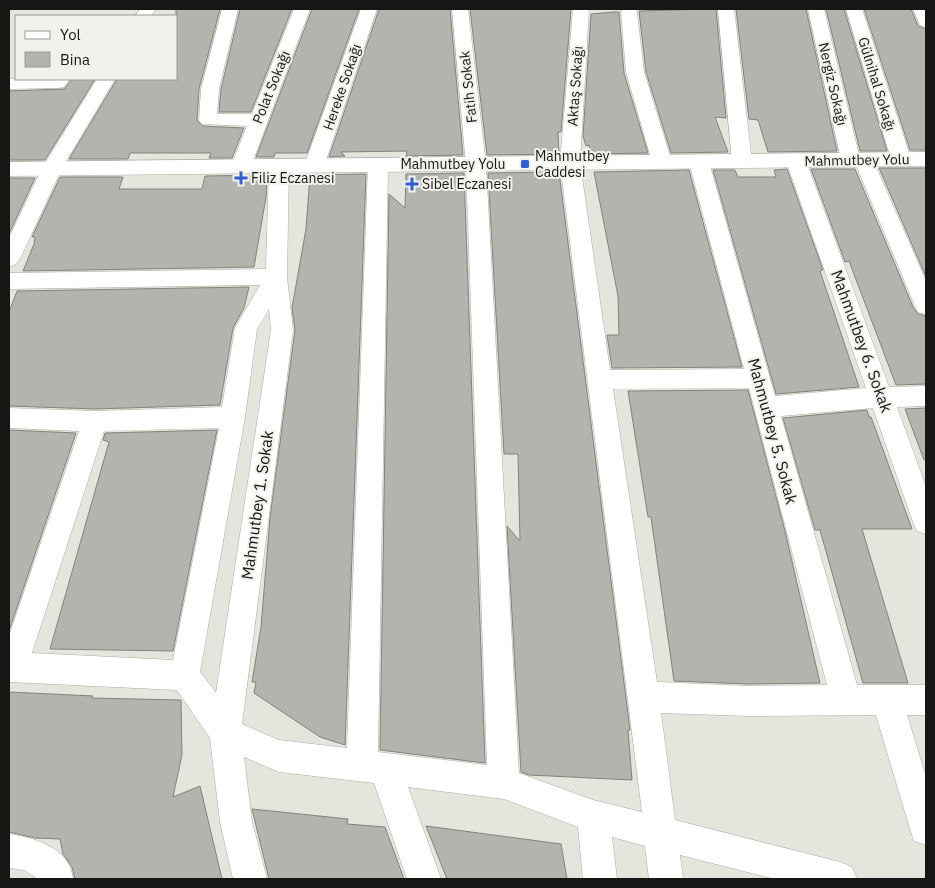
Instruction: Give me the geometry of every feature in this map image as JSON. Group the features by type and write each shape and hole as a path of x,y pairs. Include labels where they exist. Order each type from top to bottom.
{"main road":[{"name":"Mahmutbey Yolu","path":"9,169 926,159"}],"street":[{"path":"230,9 210,89 208,120 258,120"},
{"name":"Polat Sokağı","path":"241,166 302,9"},
{"name":"Hereke Sokağı","path":"314,166 369,9"},
{"name":"Fatih Sokak","path":"460,9 476,164 504,783"},
{"name":"Aktaş Sokağı","path":"581,9 570,163 644,697 662,832 666,879"},
{"path":"726,9 742,162"},
{"name":"Nergiz Sokağı","path":"816,9 857,160 926,306"},
{"name":"Gülnihal Sokağı","path":"854,9 901,159"},
{"path":"921,9 926,22"},
{"path":"629,12 635,72 662,162"},
{"path":"9,84 58,83 60,80"},
{"path":"10,251 52,168 105,80"},
{"name":"Mahmutbey 6. Sokak","path":"796,161 926,522"},
{"name":"Mahmutbey 5. Sokak","path":"699,162 846,700"},
{"path":"378,165 374,768 424,879"},
{"name":"Mahmutbey 1. Sokak","path":"224,733 282,330 276,277 279,166"},
{"path":"9,280 276,277"},
{"path":"250,879 236,822 224,733 185,675 233,417 246,328 276,277"},
{"path":"601,380 759,378"},
{"path":"767,407 882,397 926,396"},
{"path":"9,418 95,421 233,417"},
{"path":"95,421 11,667 185,675"},
{"path":"644,697 749,701 926,700"},
{"path":"887,700 926,829"},
{"path":"224,733 279,756 504,783 593,816 662,832 840,879"},
{"path":"593,816 600,879"},
{"path":"9,851 30,854 55,871 56,879"}],"building":[{"path":"176,9 220,9 199,89 197,120 202,126 244,128 232,158 209,158 211,153 130,153 128,159 69,159 116,80 178,80 178,15 176,15"},
{"path":"240,9 292,9 251,112 219,112 221,89"},
{"path":"312,9 359,9 307,153 275,153 274,157 256,157"},
{"path":"379,9 450,9 463,155 406,156 407,151 341,152 345,156 329,157"},
{"path":"470,9 571,9 561,132 558,132 559,154 487,155"},
{"path":"716,9 726,118 715,117 728,152 671,153 646,72 639,11"},
{"path":"736,9 806,9 837,151 768,152 758,120 749,119"},
{"path":"826,9 844,9 887,151 860,151"},
{"path":"864,9 911,9 918,26 926,29 926,150 910,150"},
{"path":"619,12 624,73 648,153 591,154 589,145 586,146 583,136 591,14"},
{"path":"71,80 94,80 45,160 9,160 9,91 64,89"},
{"path":"879,168 926,168 926,277"},
{"path":"787,169 823,270 820,271 859,387 776,394 713,170 735,170 738,177 776,177 774,170"},
{"path":"811,169 855,169 913,307 918,314 926,316 926,384 896,385 849,261 845,262"},
{"path":"689,170 742,367 612,368 607,335 619,335 618,296 594,172"},
{"path":"559,172 630,730 628,730 632,780 529,775 521,772 507,526 520,541 518,454 504,454 488,173"},
{"path":"464,173 485,763 380,750 389,194 405,208 406,174"},
{"path":"366,174 345,745 320,737 254,693 256,682 252,682 261,627 270,518 295,330 292,308 306,229 310,175"},
{"path":"267,175 266,197 254,267 23,271 34,244 35,237 32,237 60,177 123,177 119,189 202,189 205,176"},
{"path":"9,178 35,178 9,234"},
{"path":"249,287 244,308 233,328 220,405 95,409 9,406 9,312 17,291"},
{"path":"748,390 785,531 820,683 749,684 674,681 651,517 648,517 628,391"},
{"path":"926,408 926,459 924,460 905,409"},
{"path":"867,410 912,529 862,529 908,683 863,683 820,530 815,530 783,418"},
{"path":"9,430 76,433 9,631"},
{"path":"217,430 173,651 50,649 109,442 103,440 105,433"},
{"path":"9,692 93,696 92,698 181,700 182,755 173,797 200,786 222,879 75,879 72,867 63,854 60,839 35,838 9,832"},
{"path":"252,809 348,819 347,824 385,827 404,879 269,879"},
{"path":"426,826 561,844 567,879 447,879"}],"place":[{"name":"Mahmutbey Caddesi","path":"525,164"},
{"name":"Filiz Eczanesi","path":"241,178"},
{"name":"Sibel Eczanesi","path":"412,184"}]}
